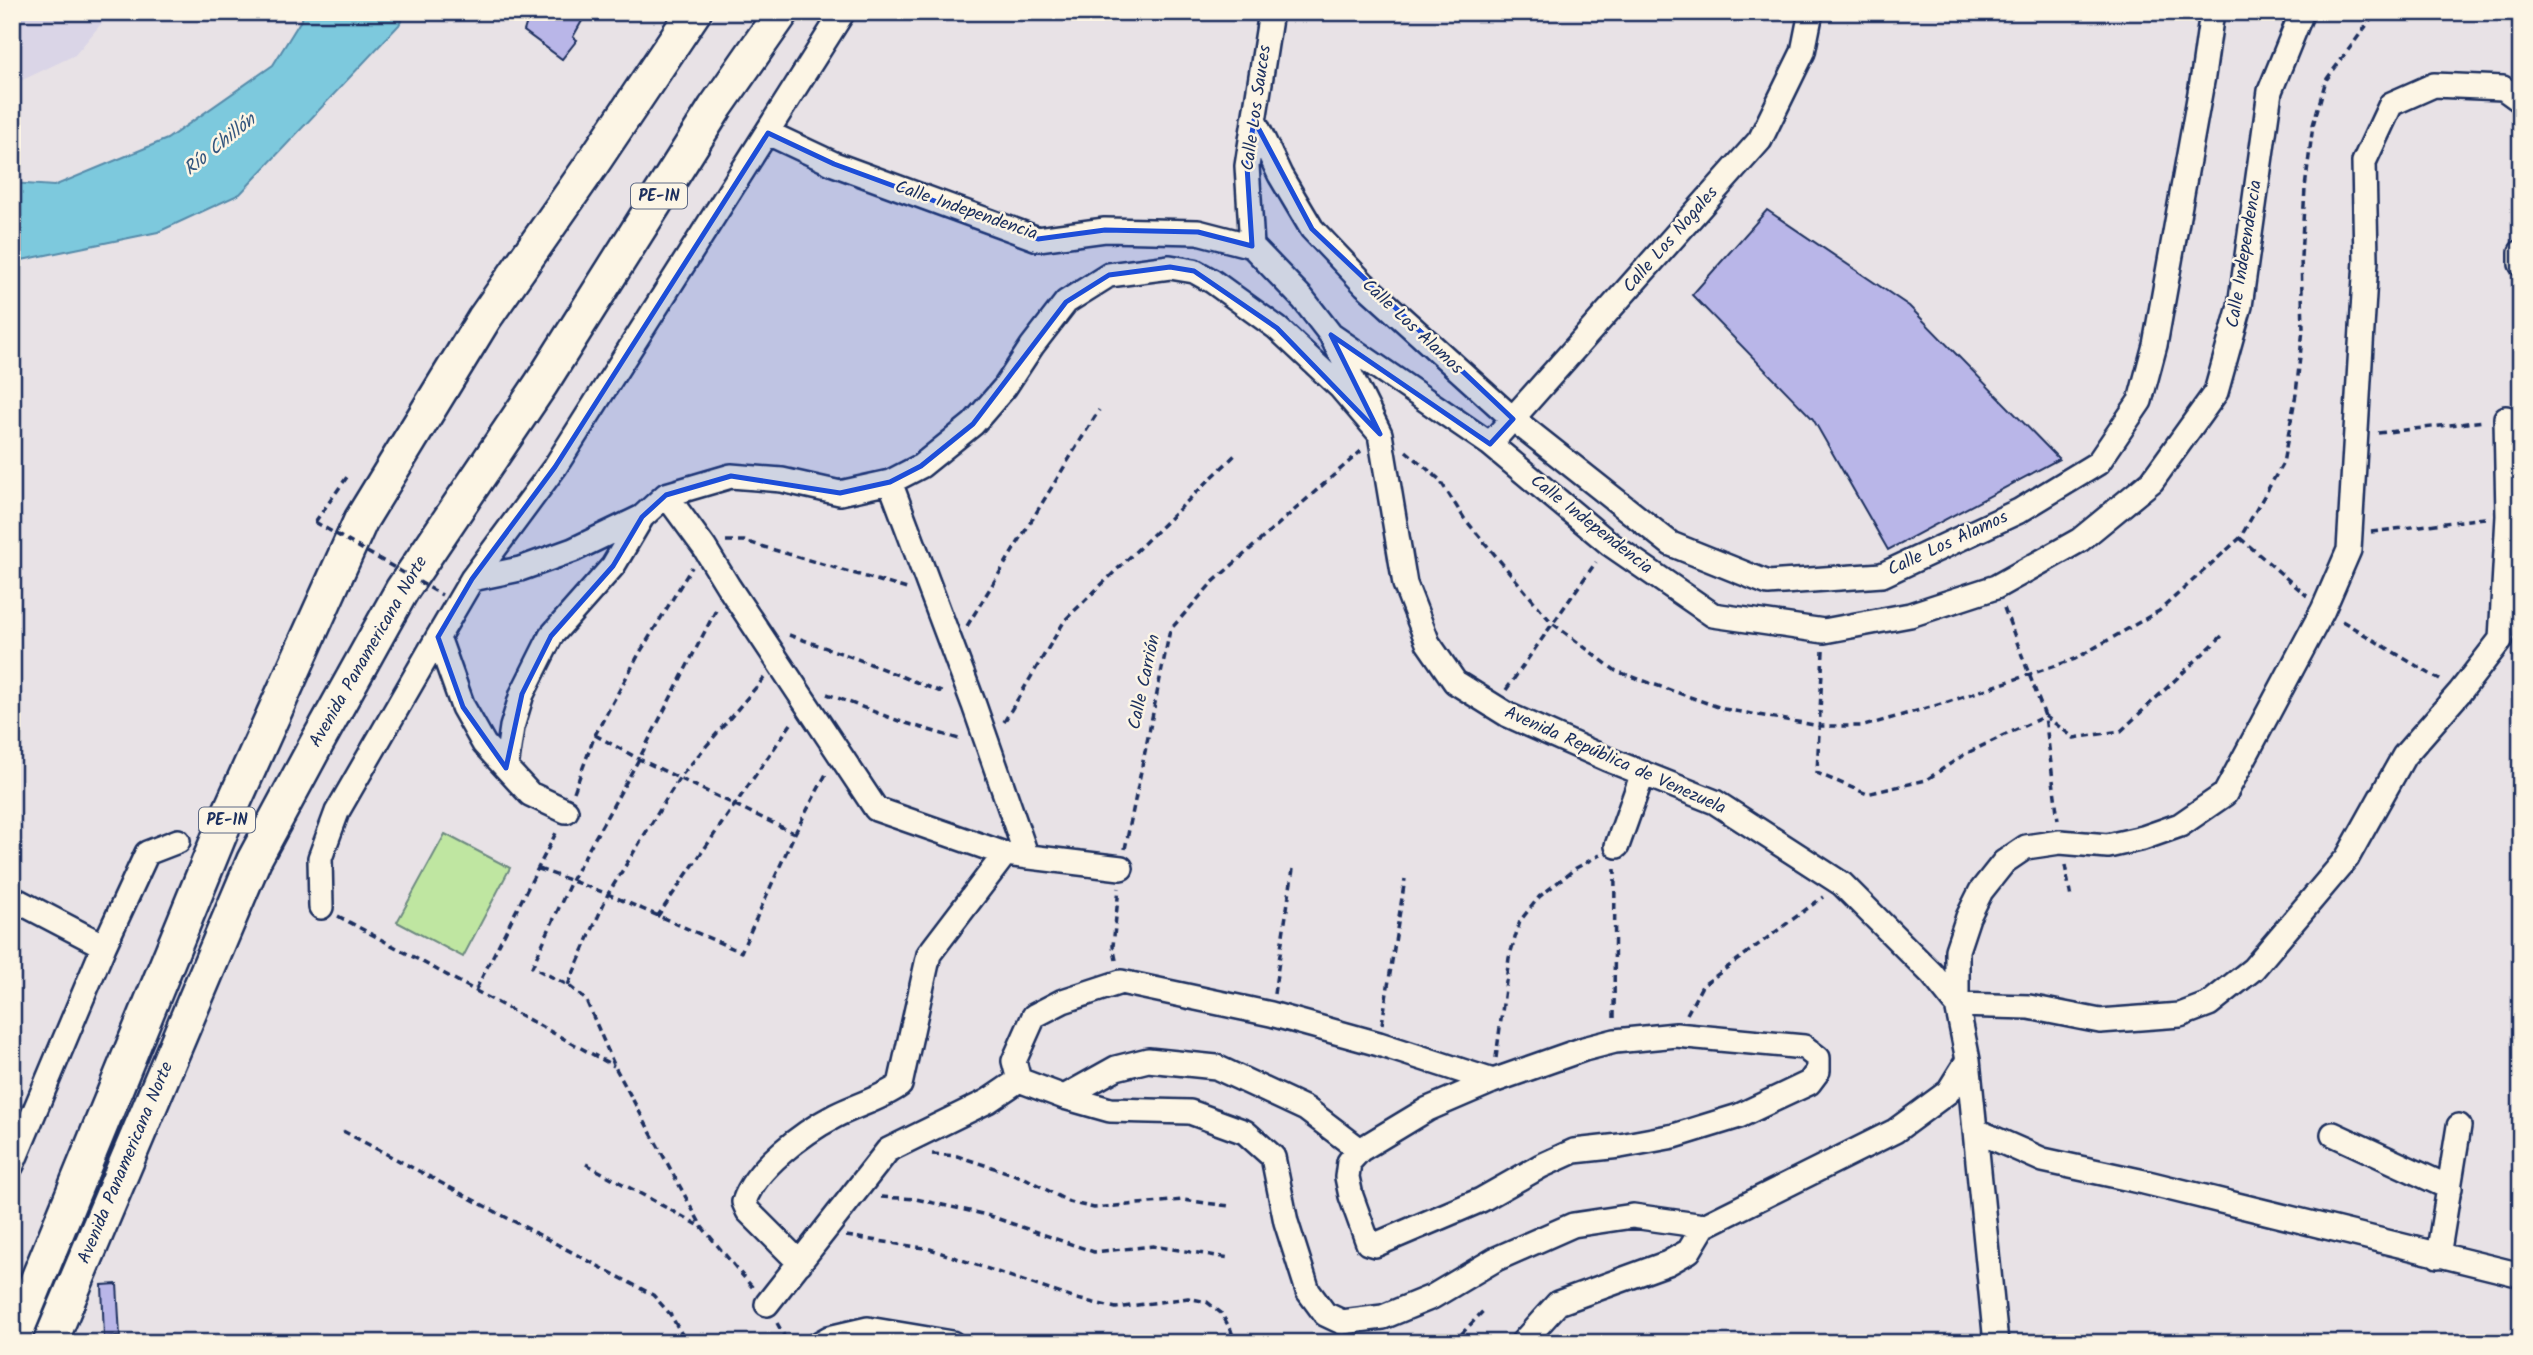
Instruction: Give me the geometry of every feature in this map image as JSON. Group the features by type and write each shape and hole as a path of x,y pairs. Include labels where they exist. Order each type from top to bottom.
{"highway":[{"name":"Avenida Panamericana Norte","path":"12,1342 226,822 361,520 484,319 694,12"},
{"name":"Avenida Panamericana Norte","path":"50,1343 250,870 324,729 402,590 541,383 715,108 782,12"}],"street":[{"path":"321,907 320,858 337,812 438,637 472,579 555,467 844,12"},
{"name":"Calle Los Sauces","path":"1252,246 1247,166 1271,12"},
{"name":"Calle Los Nogales","path":"1490,444 1760,140 1803,52 1811,12"},
{"name":"Calle Los Alamos","path":"1254,120 1280,176 1312,229 1365,285 1513,419 1671,544 1768,583 1882,575 2020,511 2098,463 2140,401 2155,345 2212,12"},
{"name":"Calle Independencia","path":"768,133 834,164 1038,239 1105,230 1198,232 1252,246 1303,299 1331,335 1490,444 1610,544 1713,615 1824,631 1910,615 1996,587 2080,540 2152,481 2216,392 2239,306 2270,91 2302,12"},
{"path":"1996,1343 1977,1132 1968,1060 1957,1005 1957,950 1968,917 1982,891 2004,862 2026,847 2060,842 2108,846 2143,838 2180,825 2225,794 2323,610 2349,550 2366,260 2364,162 2391,104 2434,85 2503,88 2521,101"},
{"path":"2521,252 2521,264"},
{"path":"506,768 512,727 522,694 551,636 613,566 642,517 666,495 730,476 782,480 840,493 890,482 921,466 973,424 1005,387 1066,302 1109,275 1170,267 1195,271 1277,328 1340,387 1380,434"},
{"name":"Avenida República de Venezuela","path":"1331,335 1380,434 1405,584 1428,643 1455,682 1508,715 1715,802 1842,884 1932,974 1957,1005"},
{"path":"1957,1005 2029,1007 2100,1021 2180,1015 2209,1004 2253,969 2347,858 2404,756 2460,692 2501,639 2508,516 2506,418"},
{"path":"890,482 974,705 988,747 1016,855"},
{"path":"666,495 705,547 876,809 1016,855 1121,869"},
{"path":"472,579 520,569 573,550 642,517"},
{"path":"438,637 463,707 484,744 530,794 566,811"},
{"path":"1617,846 1643,773"},
{"path":"12,1165 104,946 147,853 178,841"},
{"path":"800,1263 748,1210 744,1202 747,1194 795,1141 835,1116 900,1085 929,954 1016,855"},
{"path":"12,898 104,946"},
{"path":"1019,1080 1014,1060 1034,1016 1063,1001 1121,982 1271,1014 1379,1044 1493,1081"},
{"path":"1676,1035 1804,1047 1818,1058 1818,1071 1809,1083 1739,1116 1674,1136 1573,1151 1481,1200 1375,1245 1368,1243 1347,1177 1349,1162 1360,1150 1428,1109 1493,1081 1615,1041 1676,1035"},
{"path":"1064,1097 1116,1068 1148,1060 1216,1067 1306,1109 1360,1150"},
{"path":"1522,1343 1558,1303 1668,1263 1689,1251 1704,1226 1895,1131 1948,1092 1968,1060"},
{"path":"767,1304 888,1150 988,1101 1019,1080"},
{"path":"1019,1080 1110,1110 1190,1112 1244,1132 1273,1157 1286,1222 1308,1291 1325,1314 1342,1322 1383,1317 1432,1297 1496,1259 1573,1225 1633,1216 1704,1226"},
{"path":"2438,1256 2459,1126"},
{"path":"1977,1132 2043,1160 2144,1182 2521,1275"},
{"path":"2333,1134 2450,1188"},
{"path":"820,1343 829,1338 868,1329 952,1343"}],"path":[{"path":"953,649 1099,410"},
{"path":"2355,436 2506,418"},
{"name":"Calle Carrión","path":"1121,982 1113,946 1121,869 1170,630 1212,583 1380,434"},
{"path":"793,681 899,721 988,747 1065,620 1236,454"},
{"path":"347,477 316,522 442,595"},
{"path":"2350,534 2508,516"},
{"path":"2240,538 2323,610 2460,692"},
{"path":"476,989 539,869 566,811 595,734 639,654 705,547 718,540 744,541 933,596"},
{"path":"1495,706 1610,544"},
{"path":"728,586 639,759 572,879 532,967 568,985 586,1000 615,1067 702,1227 767,1304 788,1343"},
{"path":"1996,587 2045,716 2060,842 2071,898"},
{"path":"753,623 855,658 974,705"},
{"path":"1824,631 1817,773 1867,794 1926,780 1965,754 2045,716"},
{"path":"2045,716 2074,738 2121,731 2224,634"},
{"path":"568,985 608,894 680,777 779,661"},
{"path":"657,917 806,702"},
{"path":"595,734 639,759 795,833"},
{"path":"539,869 572,879 741,951 795,833 838,750"},
{"path":"1615,1041 1614,900 1617,846"},
{"path":"1493,1081 1509,958 1520,921 1539,897 1576,868 1617,846"},
{"path":"1271,1014 1293,869"},
{"path":"1379,1044 1405,880"},
{"path":"1676,1035 1702,986 1775,930 1842,884"},
{"path":"321,907 615,1067"},
{"path":"343,1131 653,1294 670,1314 687,1343"},
{"path":"930,1154 957,1156 1025,1178 1069,1202 1094,1208 1183,1200 1228,1206"},
{"path":"586,1164 702,1227"},
{"path":"852,1196 916,1199 976,1212 1094,1252 1153,1246 1230,1258"},
{"path":"823,1233 930,1249 1073,1298 1116,1308 1188,1298 1207,1301 1221,1313 1235,1343"},
{"path":"1453,1343 1485,1309"}],"highlighted area":[{"path":"1254,120 1312,229 1513,419 1490,444 1331,335 1380,434 1277,328 1194,271 1170,267 1109,275 1066,302 973,424 921,466 890,482 840,493 731,476 666,495 642,517 613,566 551,636 522,694 506,768 463,707 438,637 472,579 555,467 768,133 834,164 1038,239 1105,230 1198,232 1252,246 1247,166"}],"shaded area":[{"path":"12,12 111,12 75,55 12,85"}],"green space":[{"path":"445,834 510,868 463,957 397,922"}],"water":[{"name":"Río Chillón","path":"306,12 406,12 399,25 240,194 158,232 12,262 12,183 54,186 167,139 273,65"}],"building":[{"path":"530,12 587,12 573,37 577,40 562,59 524,31"},
{"path":"1767,210 1909,306 2059,459 1888,550 1813,419 1692,295"},
{"path":"117,1284 120,1336 104,1337 102,1285"}]}
